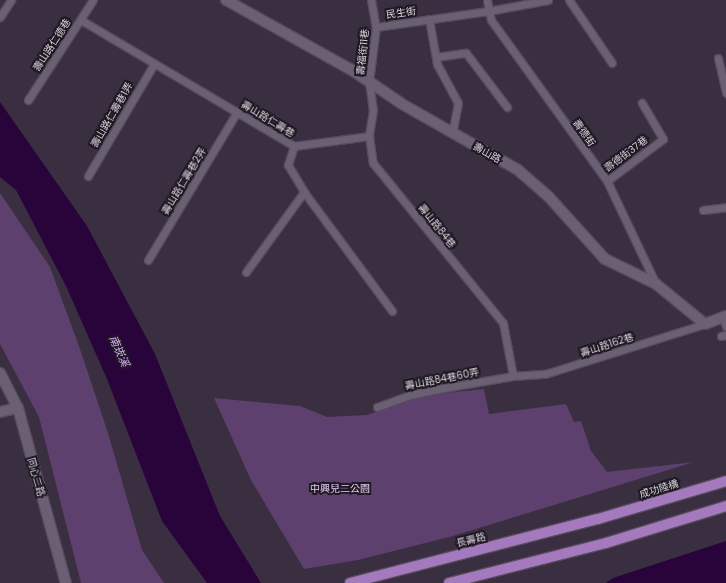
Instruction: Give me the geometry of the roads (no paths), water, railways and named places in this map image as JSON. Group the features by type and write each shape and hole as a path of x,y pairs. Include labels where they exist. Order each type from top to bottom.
{"main road":[{"name":"成功陸橋","path":"598,520 726,481"},
{"path":"449,583 606,544 726,506"},
{"name":"長壽路","path":"350,583 598,520"}],"street":[{"name":"壽山路","path":"226,0 352,70 402,104 518,170 548,196 605,259 656,284 705,324"},
{"path":"705,324 725,320"},
{"name":"同心二路","path":"0,373 17,407 66,583"},
{"path":"0,411 17,407"}],"lane":[{"path":"0,17 11,0"},
{"name":"壽山路仁德巷","path":"28,100 81,20 92,0"},
{"name":"壽福街11巷","path":"369,82 376,27 371,0"},
{"name":"壽德街","path":"486,0 491,20 607,181 656,284"},
{"name":"民生街","path":"376,27 488,11 548,0"},
{"path":"569,0 612,63"},
{"path":"429,19 436,64 458,103 452,133"},
{"name":"壽山路仁壽巷","path":"81,20 294,146 288,165 304,192 392,311"},
{"path":"436,58 466,53 507,107"},
{"path":"718,58 726,93"},
{"name":"壽山路仁壽巷1弄","path":"88,176 154,64"},
{"name":"壽山路84巷","path":"369,82 373,110 369,136 373,163 503,324 513,376"},
{"name":"壽德街37巷","path":"607,181 663,139 642,103"},
{"name":"壽山路仁壽巷2弄","path":"148,260 237,112"},
{"path":"294,146 369,136"},
{"path":"246,272 304,192"},
{"path":"703,210 726,207"},
{"name":"壽山路162巷","path":"513,376 551,373 705,324"},
{"name":"壽山路84巷60弄","path":"377,407 410,394 513,376"}],"water":[{"name":"南崁溪","path":"0,102 87,226 155,354 220,516 261,583 207,583 162,521 107,379 66,286 16,190 0,177"},
{"path":"726,541 726,583 606,583 613,578"}],"park label":[{"name":"中興兒二公園","path":"340,489"}]}
